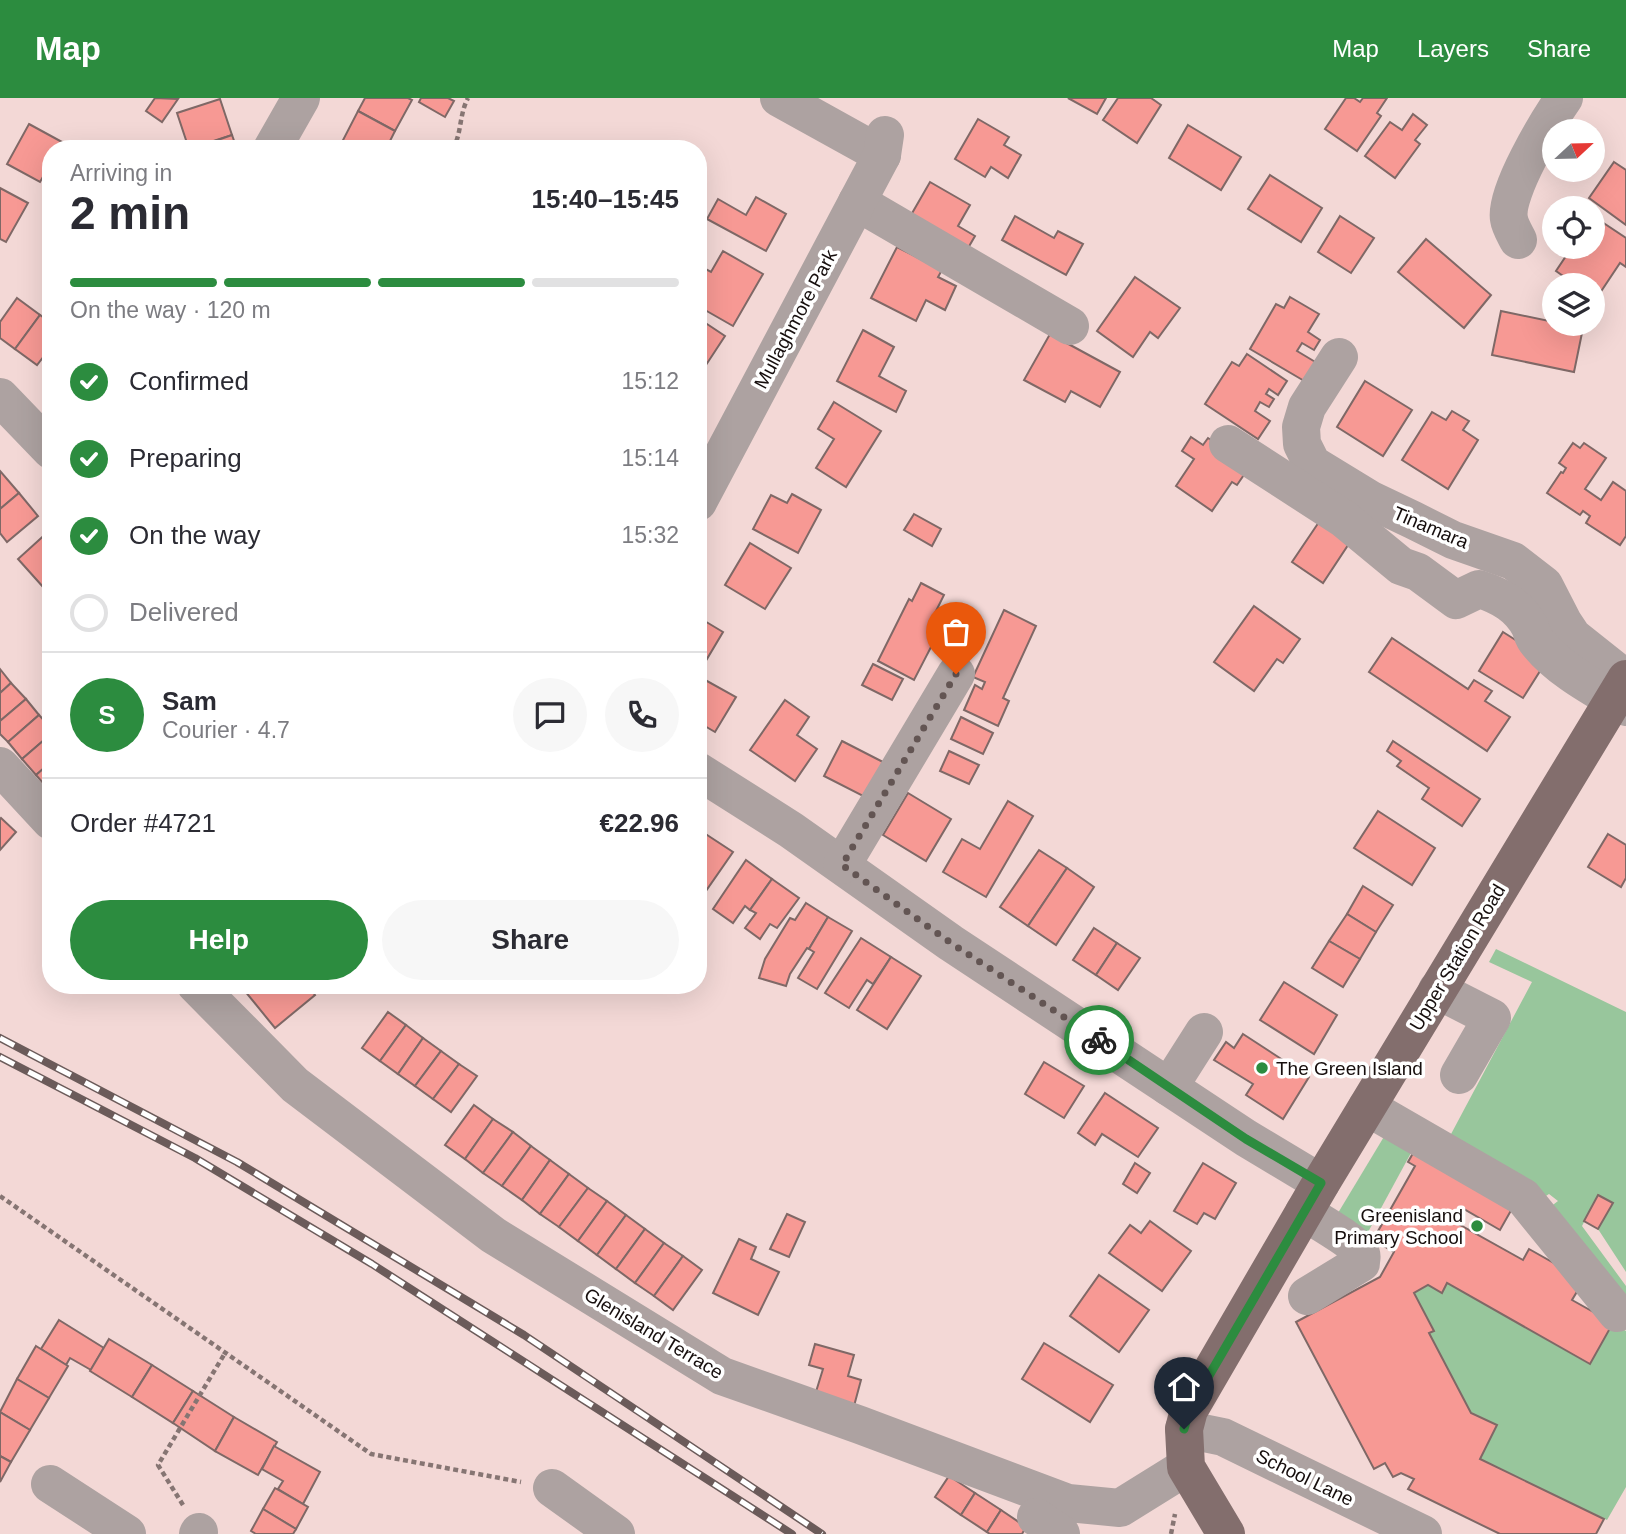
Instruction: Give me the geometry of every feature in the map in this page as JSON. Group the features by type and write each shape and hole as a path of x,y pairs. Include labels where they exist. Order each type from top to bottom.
{"main road":[{"name":"Upper Station Road","path":"1226,1534 1185,1467 1184,1429 1189,1410 1437,990 1622,695"}],"street":[{"name":"Mullaghmore Park","path":"707,485 857,202 884,145 779,98"},
{"path":"1518,240 1508,218 1514,192 1543,130 1564,98"},
{"path":"275,140 286,103"},
{"path":"857,202 1070,326"},
{"name":"Tinamara","path":"1339,357 1307,408 1301,427 1302,444 1312,464 1392,510 1453,540 1483,548 1522,567 1544,585 1573,637 1622,695"},
{"path":"0,397 42,441"},
{"path":"1228,444 1344,519 1401,566 1418,572 1456,600 1479,589 1498,595 1516,607 1530,626 1535,641 1568,670 1622,695"},
{"path":"842,865 956,674"},
{"path":"0,766 42,811"},
{"path":"707,777 842,865 951,943 1246,1139 1312,1198 1361,1253 1361,1263 1307,1296"},
{"path":"1437,990 1492,1018 1460,1075"},
{"name":"Glenisland Terrace","path":"205,994 295,1085 493,1235 722,1376 860,1424 1115,1521 1185,1467"},
{"path":"1169,1087 1204,1032"},
{"path":"1367,1107 1523,1197 1617,1313"},
{"name":"School Lane","path":"1184,1429 1223,1437 1423,1534"},
{"path":"50,1484 128,1534"},
{"path":"552,1488 616,1534"}],"path":[{"path":"458,140 461,111 468,98"},
{"path":"0,1196 371,1454 552,1488"},
{"path":"199,1533 158,1465 225,1353"}],"green space":[{"path":"1496,949 1626,1012 1626,1272 1598,1229 1612,1203 1598,1195 1582,1226 1626,1286 1626,1304 1545,1211 1558,1201 1549,1194 1538,1201 1450,1136 1532,982 1489,962"},
{"path":"1385,1135 1412,1151 1367,1234 1338,1213"},
{"path":"1447,1283 1589,1364 1613,1323 1626,1331 1626,1487 1607,1520 1480,1459 1497,1425 1471,1413 1429,1333 1434,1330 1414,1293 1428,1285 1442,1292"}],"building":[{"path":"155,98 178,99 162,122 146,111"},
{"path":"365,98 412,100 395,131 358,111"},
{"path":"421,98 448,98 454,101 445,117 419,102"},
{"path":"1068,98 1106,98 1097,114"},
{"path":"1118,98 1151,98 1161,105 1137,143 1103,120"},
{"path":"1346,98 1354,98 1360,102 1363,98 1387,98 1377,113 1381,116 1357,151 1325,129"},
{"path":"220,99 232,135 217,140 186,140 177,113"},
{"path":"358,111 395,131 390,140 343,140"},
{"path":"1413,114 1427,125 1415,140 1420,144 1395,178 1365,156 1390,122 1402,130"},
{"path":"978,119 1009,137 1004,145 1021,155 1008,178 991,167 985,177 955,159"},
{"path":"29,124 58,140 42,140 40,182 7,164"},
{"path":"1188,125 1241,157 1221,190 1169,158"},
{"path":"232,135 234,140 218,140"},
{"path":"1614,162 1626,170 1626,225 1605,210 1605,196 1590,196 1600,182 1605,182 1605,175"},
{"path":"1270,175 1322,208 1301,242 1248,209"},
{"path":"930,182 970,205 958,226 975,236 964,255 907,222"},
{"path":"0,188 28,203 6,242 0,239"},
{"path":"756,197 786,214 766,251 707,219 718,199 746,215"},
{"path":"1015,216 1054,238 1058,231 1083,244 1066,275 1002,240"},
{"path":"1340,216 1374,238 1351,273 1318,252"},
{"path":"1605,224 1626,238 1626,267 1620,263 1605,286 1605,273 1556,271 1564,259 1605,259"},
{"path":"1426,239 1491,295 1464,328 1398,272"},
{"path":"897,247 942,270 938,277 956,286 945,310 926,300 916,321 871,298"},
{"path":"723,251 763,274 733,326 707,311 707,270 711,272"},
{"path":"1135,277 1180,308 1158,338 1150,332 1133,357 1097,331"},
{"path":"1290,297 1319,314 1308,332 1320,340 1314,350 1302,343 1297,351 1317,363 1306,382 1250,349 1276,304 1284,308"},
{"path":"17,298 40,315 15,349 0,338 0,322"},
{"path":"1501,311 1542,320 1542,336 1581,336 1574,372 1492,355"},
{"path":"40,315 42,316 42,359 37,365 15,349"},
{"path":"707,324 725,336 707,363"},
{"path":"863,330 894,347 879,376 906,391 896,412 837,381"},
{"path":"1050,334 1120,372 1100,407 1071,391 1065,402 1024,380"},
{"path":"1247,354 1287,381 1278,395 1269,389 1266,394 1274,399 1269,407 1260,402 1255,411 1270,421 1258,439 1205,404 1232,362 1239,366"},
{"path":"1365,381 1412,410 1383,456 1337,427"},
{"path":"834,402 881,431 846,487 816,468 834,439 818,429"},
{"path":"1452,411 1469,421 1463,430 1478,440 1448,489 1402,460 1432,412 1446,420"},
{"path":"1191,437 1203,445 1208,438 1250,466 1237,485 1232,482 1212,511 1176,486 1194,459 1182,451"},
{"path":"1573,443 1580,448 1584,443 1606,458 1585,489 1601,500 1613,482 1626,491 1626,536 1620,545 1586,523 1590,516 1583,511 1580,515 1547,493 1566,468 1559,463"},
{"path":"0,471 19,493 0,509"},
{"path":"19,493 38,516 7,542 0,533 0,509"},
{"path":"792,494 821,510 798,553 753,529 771,495 787,503"},
{"path":"914,514 941,529 932,546 904,530"},
{"path":"1323,516 1354,536 1323,583 1292,562"},
{"path":"42,537 42,586 18,559"},
{"path":"750,543 791,568 765,609 725,585"},
{"path":"921,583 944,595 935,613 946,618 914,680 878,661 909,599 912,601"},
{"path":"1254,606 1300,639 1283,663 1277,659 1254,691 1214,662"},
{"path":"1004,610 1036,626 1003,698 1009,701 998,726 964,710 975,685 982,689 985,682 973,677"},
{"path":"707,622 723,632 707,659"},
{"path":"1503,632 1547,660 1523,698 1479,671"},
{"path":"1392,638 1468,689 1474,680 1492,691 1485,701 1510,717 1487,751 1369,672"},
{"path":"873,664 903,679 892,700 862,685"},
{"path":"0,669 11,683 0,693"},
{"path":"707,681 736,697 715,732 707,727"},
{"path":"11,683 26,699 0,721 0,693"},
{"path":"26,699 39,715 8,742 0,734 0,721"},
{"path":"785,700 809,717 797,735 817,749 795,781 750,750"},
{"path":"39,715 42,718 42,742 22,759 8,742"},
{"path":"961,717 993,733 983,754 951,739"},
{"path":"842,741 883,762 865,797 824,776"},
{"path":"1393,741 1480,799 1462,826 1422,799 1429,788 1397,766 1401,761 1387,751"},
{"path":"42,742 42,770 36,775 22,759"},
{"path":"949,751 979,765 969,784 940,771"},
{"path":"42,770 42,782 36,775"},
{"path":"908,793 951,819 926,861 883,835"},
{"path":"1008,801 1033,816 986,897 943,872 962,839 980,849"},
{"path":"1378,811 1435,848 1412,885 1354,848"},
{"path":"0,819 16,832 0,850"},
{"path":"1608,834 1626,845 1626,878 1621,887 1588,867"},
{"path":"707,835 733,852 707,889"},
{"path":"1039,850 1067,868 1028,926 1000,907"},
{"path":"746,860 772,879 750,910 745,906 733,923 713,909"},
{"path":"1067,868 1094,887 1056,945 1028,926"},
{"path":"772,879 799,898 777,928 770,924 760,939 745,928 756,913 750,910"},
{"path":"1363,886 1393,905 1376,932 1347,914"},
{"path":"806,903 828,917 790,974 786,986 759,978 765,959 790,918 795,920"},
{"path":"1347,914 1376,932 1360,959 1329,941"},
{"path":"828,917 852,931 817,989 798,978 814,952 809,949"},
{"path":"1094,928 1117,943 1096,975 1073,960"},
{"path":"861,938 891,957 873,984 867,980 849,1008 825,993"},
{"path":"1329,941 1360,959 1343,987 1312,968"},
{"path":"1117,943 1140,958 1118,990 1096,975"},
{"path":"891,957 921,976 887,1029 857,1010"},
{"path":"1284,982 1337,1015 1314,1054 1260,1020"},
{"path":"247,994 314,994 315,995 275,1028"},
{"path":"388,1012 406,1025 380,1061 362,1048"},
{"path":"406,1025 423,1038 398,1074 380,1061"},
{"name":"The Green Island","path":"1243,1034 1309,1077 1283,1119 1246,1095 1253,1084 1214,1060 1226,1042 1234,1048"},
{"path":"423,1038 441,1051 415,1086 398,1074"},
{"path":"441,1051 459,1064 433,1099 415,1086"},
{"path":"1044,1062 1084,1086 1064,1118 1025,1094"},
{"path":"459,1064 477,1076 451,1112 433,1099"},
{"path":"1105,1093 1158,1128 1138,1157 1102,1134 1095,1145 1078,1133"},
{"path":"474,1105 493,1119 465,1159 445,1145"},
{"path":"493,1119 513,1132 483,1173 465,1159"},
{"path":"513,1132 531,1146 502,1186 483,1173"},
{"path":"1420,1141 1518,1198 1500,1230 1462,1208 1455,1222 1523,1260 1529,1249 1584,1280 1572,1300 1613,1323 1590,1364 1447,1283 1442,1293 1428,1285 1414,1293 1434,1331 1429,1333 1471,1413 1497,1425 1480,1459 1604,1519 1596,1534 1500,1534 1408,1489 1414,1479 1401,1473 1393,1477 1385,1463 1374,1469 1296,1322 1380,1277 1394,1252 1373,1240 1415,1166 1408,1162"},
{"path":"531,1146 550,1160 522,1200 502,1186"},
{"path":"550,1160 569,1174 540,1214 522,1200"},
{"path":"1135,1163 1150,1173 1137,1193 1123,1184"},
{"path":"1203,1163 1236,1183 1215,1219 1204,1213 1197,1224 1174,1211"},
{"path":"569,1174 588,1188 559,1227 540,1214"},
{"path":"588,1188 607,1201 578,1241 559,1227"},
{"path":"1598,1195 1613,1203 1598,1229 1584,1221"},
{"path":"607,1201 626,1215 597,1255 578,1241"},
{"path":"787,1214 805,1222 789,1257 770,1249"},
{"path":"626,1215 645,1229 616,1269 597,1255"},
{"path":"1150,1221 1191,1251 1162,1291 1109,1253 1130,1225 1141,1233"},
{"path":"645,1229 664,1243 635,1283 616,1269"},
{"path":"739,1239 756,1247 751,1259 779,1272 758,1315 713,1293"},
{"path":"664,1243 683,1256 654,1296 635,1283"},
{"path":"683,1256 702,1270 673,1310 654,1296"},
{"path":"1099,1275 1149,1310 1119,1352 1070,1316"},
{"path":"59,1320 104,1348 91,1370 70,1358 66,1365 41,1349"},
{"path":"109,1339 152,1365 132,1397 90,1371"},
{"path":"1044,1343 1113,1385 1090,1422 1022,1379"},
{"path":"815,1344 854,1355 848,1376 861,1380 854,1406 815,1395 823,1369 809,1365"},
{"path":"36,1346 68,1366 49,1398 17,1379"},
{"path":"152,1365 193,1391 173,1423 132,1397"},
{"path":"17,1379 49,1398 30,1430 0,1412"},
{"path":"193,1391 234,1417 215,1451 173,1423"},
{"path":"0,1412 30,1430 11,1462 0,1456"},
{"path":"234,1417 277,1442 258,1475 215,1451"},
{"path":"274,1446 320,1472 303,1504 278,1489 283,1481 262,1469"},
{"path":"0,1456 11,1462 0,1482"},
{"path":"949,1476 975,1493 961,1515 935,1497"},
{"path":"275,1488 308,1507 296,1529 263,1509"},
{"path":"975,1493 1001,1510 987,1532 961,1515"},
{"path":"263,1509 296,1529 293,1534 256,1534 251,1531"},
{"path":"1001,1510 1026,1527 1022,1534 987,1532"}],"railway":[{"path":"0,1038 237,1162 471,1303 524,1335 822,1534"},
{"path":"0,1057 195,1158 372,1264 792,1534"}],"way so far":[{"path":"956,674 842,865 951,943 1099,1040"}],"place":[{"name":"The Green Island","path":"1262,1068"},
{"name":"Greenisland Primary School","path":"1477,1226"}],"route":[{"path":"1099,1040 1246,1139 1321,1183 1189,1410 1184,1429"}]}
